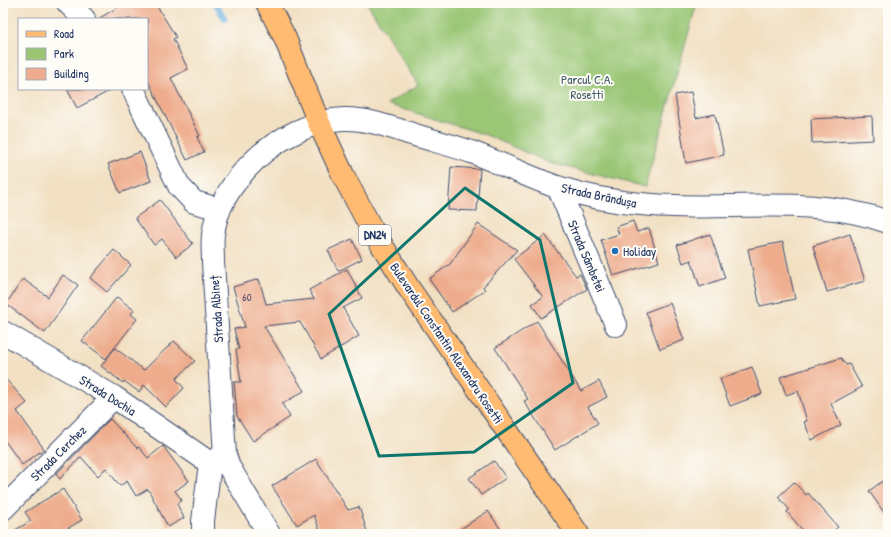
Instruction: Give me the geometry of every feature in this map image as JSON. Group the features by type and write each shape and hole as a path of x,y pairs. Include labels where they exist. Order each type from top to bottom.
{"main road":[{"name":"DN24","path":"267,3 285,38 319,123"},
{"name":"Bulevardul Constantin Alexandru Rosetti","path":"319,123 344,177 370,226 408,287 578,534"}],"street":[{"path":"68,3 83,18"},
{"path":"133,90 179,186 194,202 219,209"},
{"name":"Strada Brândușa","path":"319,123 342,119 387,126 472,152 558,187 593,196 641,204 722,207 778,205 819,207 854,212 888,222"},
{"name":"Strada Albineț","path":"269,534 230,467 217,459 213,236 219,209 242,172 263,152 286,136 319,123"},
{"name":"Strada Sâmbetei","path":"558,187 616,325"},
{"name":"Strada Dochia","path":"3,332 217,459"},
{"name":"Strada Cerchez","path":"3,509 114,397"},
{"path":"203,534 203,521 217,459"}],"highlighted area":[{"path":"465,188 540,240 573,383 474,452 379,456 329,314"}],"green space":[{"name":"Parcul C.A. Rosetti","path":"367,3 697,3 645,187 550,163 486,135 387,104 418,85"}],"building":[{"path":"125,3 155,3 176,37 173,39 188,69 171,78 200,136 197,137 204,152 187,160 148,81 148,18 100,18"},
{"path":"68,90 111,90 77,108"},
{"path":"691,92 696,118 715,114 724,155 686,163 675,95"},
{"path":"872,116 873,140 812,143 811,119"},
{"path":"140,152 151,181 120,193 108,164"},
{"path":"451,167 480,169 477,211 448,210"},
{"path":"160,200 193,244 176,257 162,239 154,245 135,218"},
{"path":"633,221 637,232 649,228 659,262 613,276 601,240 619,234 616,227"},
{"path":"478,224 517,250 483,287 485,290 452,312 429,279 450,264"},
{"path":"710,234 725,278 700,287 691,260 683,263 677,245"},
{"path":"850,234 865,281 827,292 813,246"},
{"path":"545,235 576,276 580,274 587,289 541,318 532,304 543,297 514,259"},
{"path":"352,239 362,259 338,271 328,250"},
{"path":"783,242 795,299 760,306 748,249"},
{"path":"114,250 131,265 107,292 90,278"},
{"path":"347,269 362,298 343,308 359,336 321,359 300,322 264,326 304,391 282,404 290,417 253,441 237,416 234,382 241,382 236,349 239,349 234,329 245,327 233,287 259,279 266,304 314,299 309,290"},
{"path":"63,275 78,285 45,333 6,304 23,279 48,297"},
{"path":"117,297 134,310 131,314 137,319 106,359 82,341"},
{"path":"670,303 684,340 660,349 646,312"},
{"path":"537,321 581,391 599,381 607,397 588,407 598,423 555,450 524,401 528,399 495,348"},
{"path":"174,341 195,361 176,379 184,388 166,407 144,385 139,392 124,381 123,383 101,366 115,348 144,370"},
{"path":"841,358 846,365 849,364 862,387 831,404 841,425 812,440 804,422 807,421 798,391 786,395 780,377"},
{"path":"752,367 762,394 730,406 720,379"},
{"path":"3,376 27,403 17,411 44,449 22,465 3,438"},
{"path":"110,419 137,448 139,447 148,458 163,446 189,481 175,491 182,500 177,504 184,518 168,527 148,489 136,496 127,481 120,486 106,468 98,476 81,457 60,479 56,474"},
{"path":"316,459 348,510 359,507 368,534 321,534 314,515 297,525 272,486"},
{"path":"494,461 506,478 481,495 469,478"},
{"path":"888,477 888,518 869,491"},
{"path":"794,482 806,495 808,493 838,527 829,534 806,534 787,512 789,509 778,497"},
{"path":"63,489 82,520 58,534 8,534 31,521 25,512"},
{"path":"488,511 504,534 453,534"}],"waterway":[{"path":"215,3 225,19"}],"place":[{"name":"Holiday","path":"615,251"}]}
